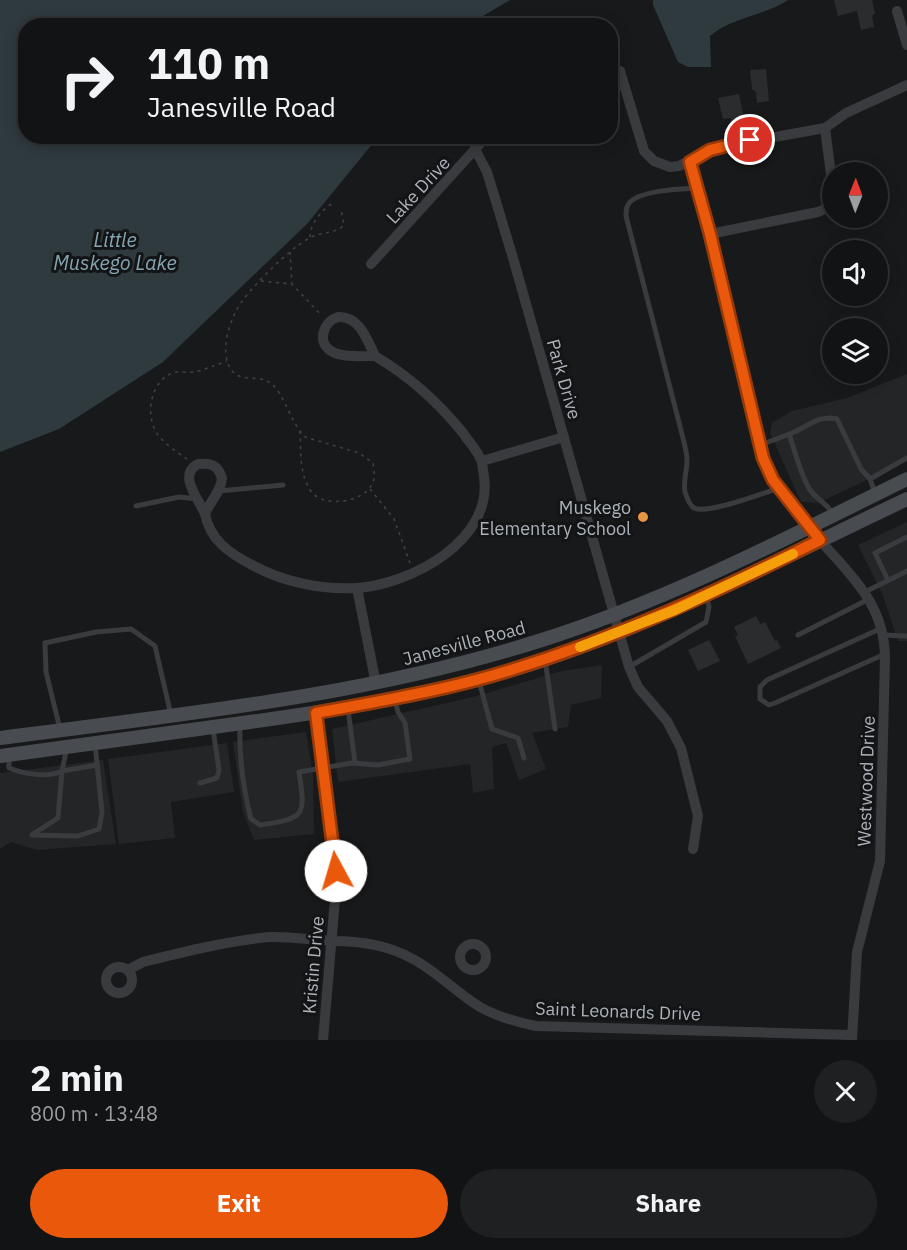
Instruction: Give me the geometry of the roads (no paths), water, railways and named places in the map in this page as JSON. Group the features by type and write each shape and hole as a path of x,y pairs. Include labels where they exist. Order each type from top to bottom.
{"main road":[{"name":"Janesville Road","path":"3,737 285,700 372,685 463,663 546,639 641,604 907,479"},
{"path":"880,492 891,506"},
{"name":"Janesville Road","path":"4,756 316,713 402,697 478,679 619,633 707,595 907,499"},
{"path":"344,708 373,693 376,690 372,685"},
{"path":"285,700 302,704 316,713 330,699 372,685 402,697"},
{"path":"171,715 174,733"},
{"path":"84,727 91,744"},
{"path":"3,737 4,756"}],"street":[{"path":"897,12 907,45"},
{"path":"621,71 644,151 661,165 669,167 690,162 710,150 825,128 846,113 907,85"},
{"path":"825,128 829,162"},
{"name":"Park Drive","path":"475,144 487,172 629,667 638,687 667,721 681,748 698,816 693,849"},
{"name":"Lake Drive","path":"371,264 481,144"},
{"name":"Westwood Drive","path":"690,162 710,234 760,445 770,473 809,527 867,595 882,631 885,654 880,861 857,952 852,1038"},
{"path":"710,234 822,210"},
{"path":"205,514 219,491 222,478 217,467 207,463 195,465 190,471 188,478 190,488 199,499 209,530 224,548 263,571 311,585 357,588 383,583 414,572 454,548 465,538 481,511 484,498 482,461 474,448 449,416 428,395 390,364 375,356 333,352 326,346 323,331 328,322 338,317 353,320 363,331 375,356"},
{"path":"482,461 564,437"},
{"path":"357,588 372,685"},
{"name":"Kristin Drive","path":"316,713 336,871 323,1040"},
{"name":"Saint Leonards Drive","path":"128,970 143,962 238,941 291,937 358,941 398,952 416,961 480,1006 510,1021 536,1026 852,1038"},
{"path":"452,986 465,968"}],"lane":[{"path":"698,188 672,190 640,197 630,202 626,208 684,442 687,460 684,476 685,490 693,508 701,510 716,508 779,488"},
{"path":"760,445 789,434 813,421 831,417 837,419 861,469 880,492"},
{"path":"789,434 809,488 826,503 834,515"},
{"path":"870,479 907,458"},
{"path":"219,491 283,485"},
{"path":"136,506 178,497 199,499"},
{"path":"888,580 874,553 907,537"},
{"path":"798,635 867,595 888,580 907,571"},
{"path":"629,667 706,622 709,608 707,595"},
{"path":"60,730 46,672 45,643 96,632 131,629 155,646 171,715"},
{"path":"885,654 775,703 769,705 760,699 760,687 767,680 882,631 907,636"},
{"path":"545,659 555,729"},
{"path":"478,679 492,729 518,738 524,758"},
{"path":"240,724 239,745 251,819 260,825 292,820 301,812 304,802 299,772 355,763 378,765 410,759 405,723 398,712 402,697"},
{"path":"344,708 355,763"},
{"path":"200,783 218,778 213,728"},
{"path":"67,747 62,771 58,818 32,835 78,836 99,829 102,812 97,765 91,744"},
{"path":"4,756 9,768 19,772 54,775 62,771 97,765"}],"water":[{"name":"Little Muskego Lake","path":"0,0 510,0 481,18 18,18 18,144 372,144 307,224 163,362 59,429 0,452"},
{"path":"653,0 788,0 769,10 738,20 710,36 711,67 688,67 678,62 653,5"}],"place":[{"name":"Muskego Elementary School","path":"643,517"}]}
